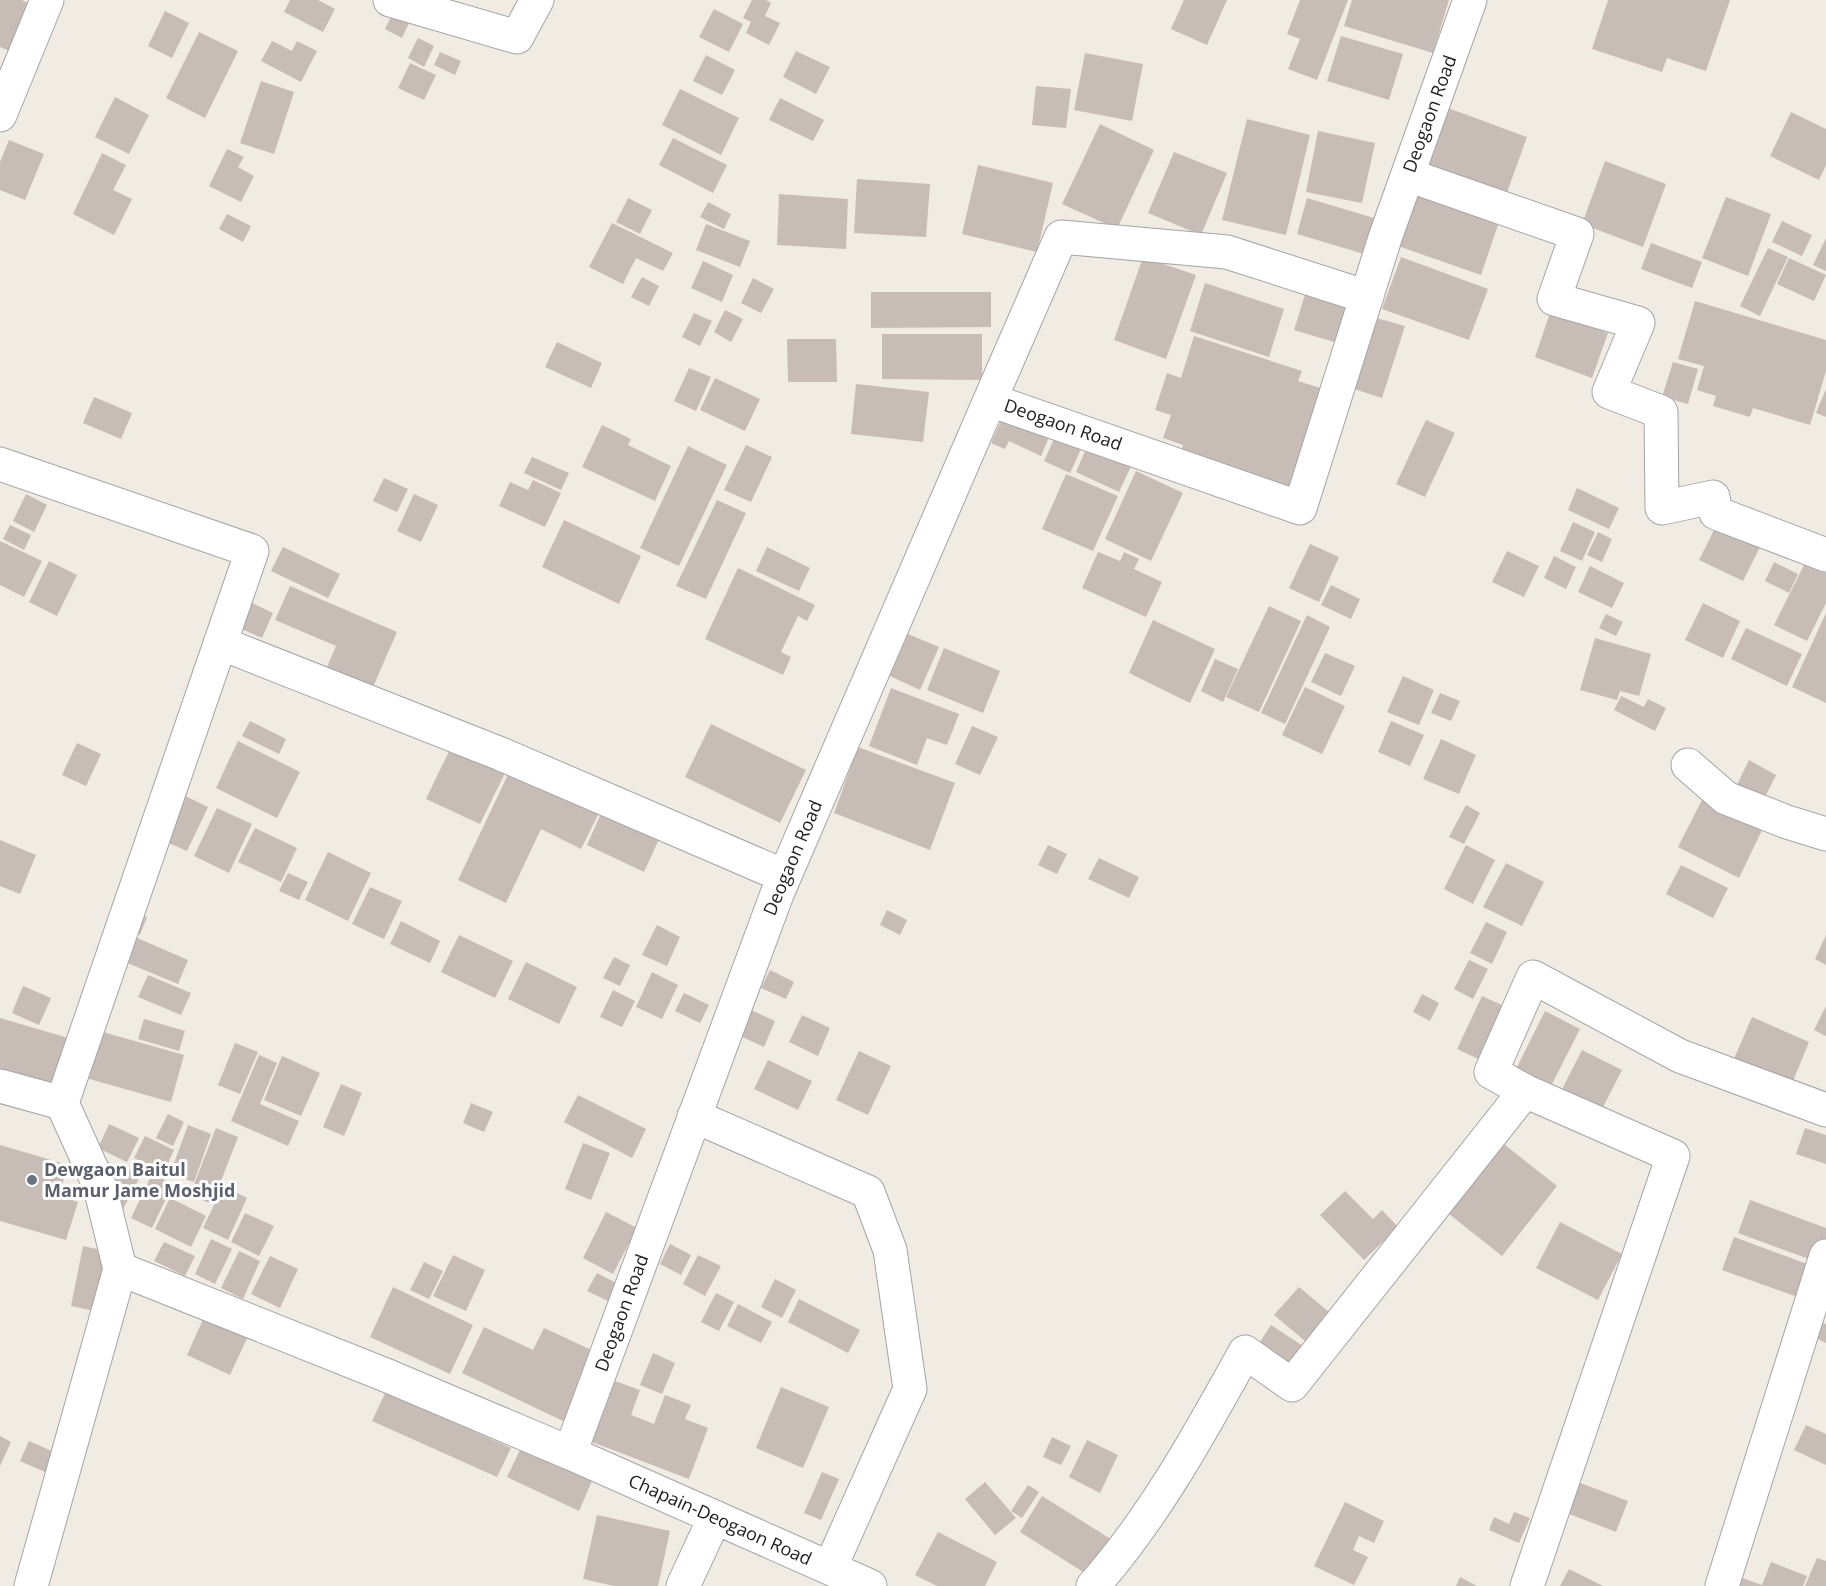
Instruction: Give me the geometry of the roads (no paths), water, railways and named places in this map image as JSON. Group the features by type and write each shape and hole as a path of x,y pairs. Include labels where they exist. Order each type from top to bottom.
{"street":[{"path":"0,115 47,0"},
{"path":"390,0 517,37 537,0"},
{"name":"Deogaon Road","path":"570,1454 784,876 990,400 1300,508 1385,238 1470,0"},
{"path":"1408,175 1577,234 1554,299 1638,323 1609,392 1661,412 1662,508 1713,497 1716,513 1826,555"},
{"path":"990,400 1061,237 1227,252 1366,297"},
{"path":"0,464 252,551 62,1102 100,1187 120,1269 31,1586"},
{"path":"220,643 501,754 784,876"},
{"path":"1688,765 1726,798 1787,822 1826,834"},
{"path":"1527,1586 1673,1156 1525,1091 1491,1072 1533,976 1680,1056 1826,1110"},
{"path":"0,1086 62,1102"},
{"path":"1093,1586 1116,1560 1165,1491 1245,1352 1292,1385 1525,1091"},
{"path":"694,1116 868,1192 890,1250 910,1389 830,1568"},
{"path":"1722,1586 1826,1256"},
{"path":"120,1269 388,1376 570,1454"},
{"name":"Chapain-Deogaon Road","path":"570,1454 870,1586"},
{"path":"683,1586 715,1517"}],"place":[{"name":"Dewgaon Baitul Mamur Jame Moshjid","path":"32,1180"}]}
